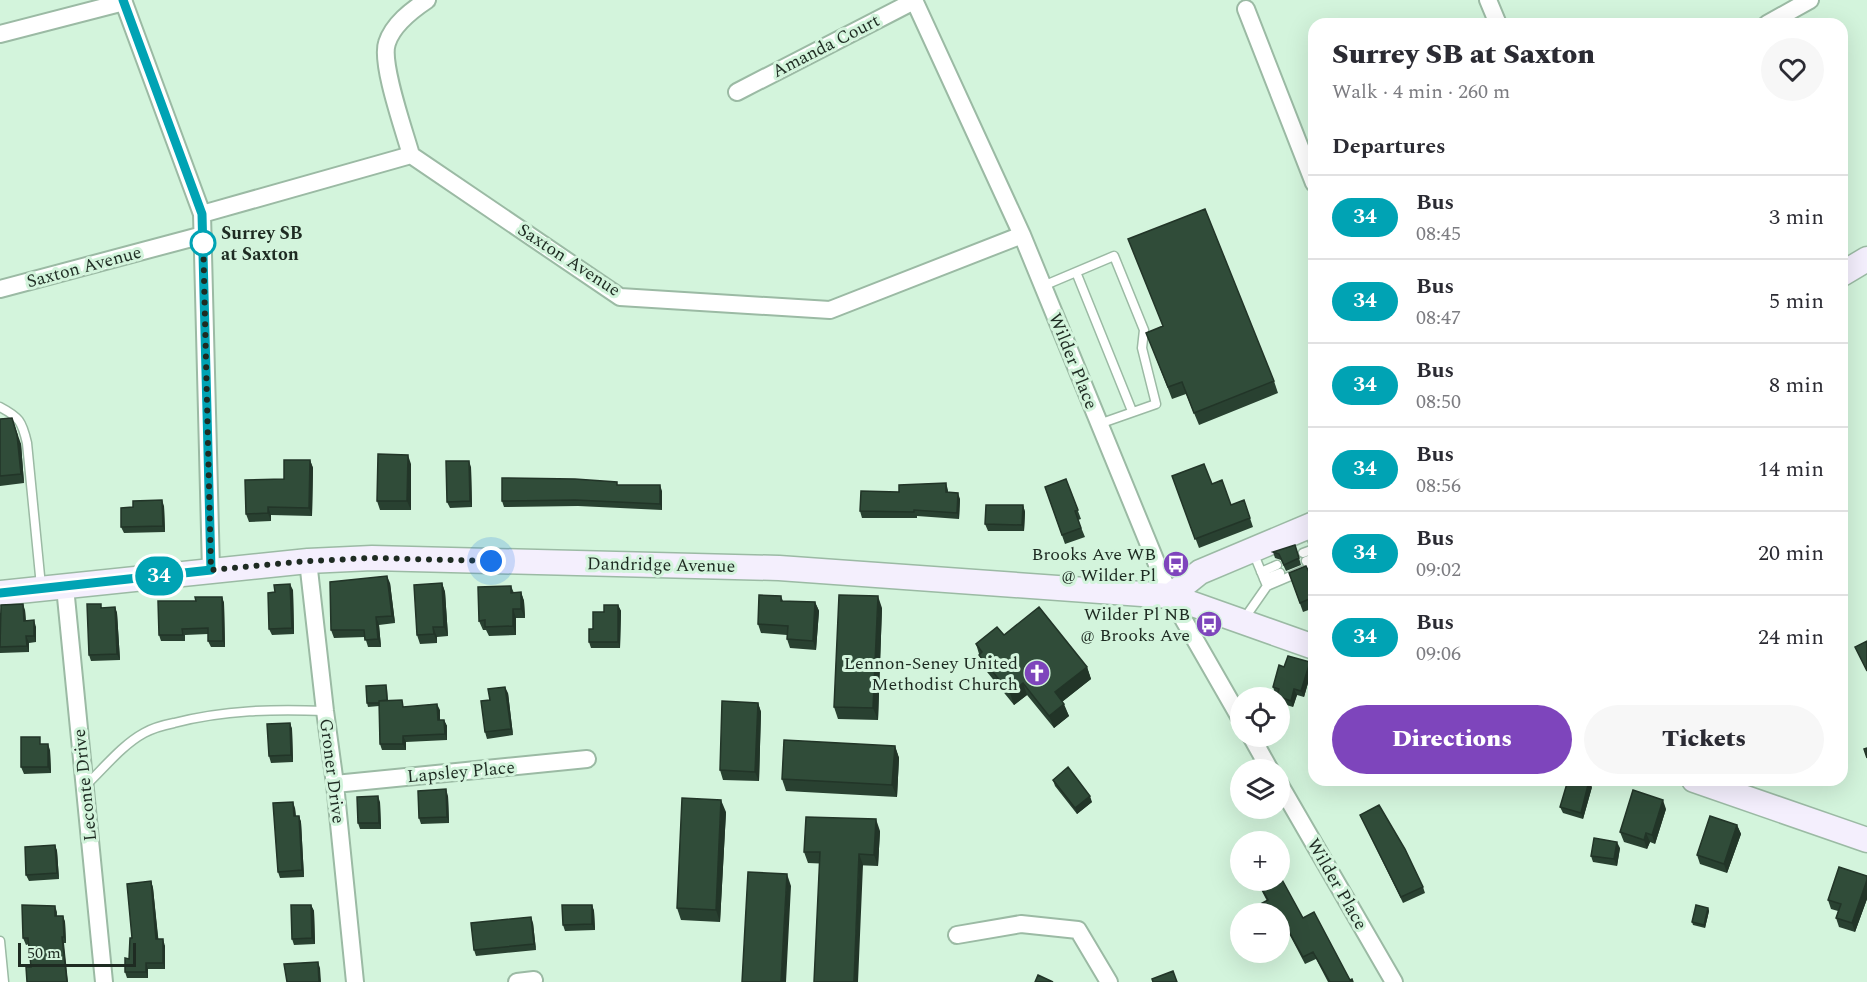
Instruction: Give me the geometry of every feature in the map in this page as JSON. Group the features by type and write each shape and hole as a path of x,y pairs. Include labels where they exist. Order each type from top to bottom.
{"street":[{"path":"202,214 411,155 387,66 386,44 396,27 413,9 427,0"},
{"name":"Amanda Court","path":"737,92 914,0"},
{"name":"Wilder Place","path":"914,0 1022,235 1170,596 1230,701"},
{"path":"1488,0 1496,18"},
{"path":"1778,18 1810,0"},
{"path":"0,34 124,1 202,214 211,570"},
{"path":"1246,9 1308,168"},
{"name":"Saxton Avenue","path":"411,155 620,297 830,310 1022,235"},
{"name":"Saxton Avenue","path":"0,289 203,235"},
{"path":"1848,271 1867,260"},
{"path":"1170,596 1200,572 1261,572 1308,539"},
{"name":"Dandridge Avenue","path":"0,593 211,570 372,558 779,568 934,586 1170,596 1308,645"},
{"name":"Groner Drive","path":"308,561 335,784 355,982"},
{"name":"Leconte Drive","path":"53,588 86,785 104,982"},
{"name":"Lapsley Place","path":"335,784 587,759"},
{"path":"1711,786 1867,840"},
{"name":"Wilder Place","path":"1290,802 1394,982"},
{"path":"957,935 1021,924 1078,930 1109,982"},
{"path":"517,982 534,980"}],"lane":[{"path":"1042,286 1114,256 1144,330 1142,348 1156,404 1099,424"},
{"path":"1076,272 1132,411"},
{"path":"0,407 13,413 23,428 53,588"},
{"path":"1261,572 1308,560"},
{"path":"1261,572 1279,569"},
{"path":"1242,622 1261,572"},
{"path":"86,785 132,741 144,732 159,727 211,715 245,711 325,711"},
{"path":"0,941 4,982"}],"building":[{"path":"1205,209 1274,381 1194,413 1182,382 1168,387 1146,333 1163,326 1128,239"},
{"path":"12,418 17,435 21,474 0,476 0,419"},
{"path":"378,454 408,455 407,501 377,501"},
{"path":"284,460 310,460 309,508 268,507 268,513 246,514 245,480 284,479"},
{"path":"446,461 469,461 470,501 447,502"},
{"path":"1204,464 1212,484 1222,480 1231,505 1244,500 1250,518 1195,539 1172,476"},
{"path":"502,478 575,479 617,482 617,485 660,485 660,504 575,500 502,501"},
{"path":"1066,479 1078,510 1075,511 1081,528 1062,535 1045,487"},
{"path":"946,483 946,492 958,493 957,513 914,510 914,512 860,511 861,491 899,492 899,485"},
{"path":"162,500 163,526 121,527 121,508 133,507 133,501"},
{"path":"986,505 1023,505 1022,525 985,524"},
{"path":"1295,545 1299,558 1284,565 1279,554 1273,552"},
{"path":"1306,566 1308,600 1300,603 1289,573"},
{"path":"387,576 392,616 376,617 378,639 365,640 364,630 331,630 330,582"},
{"path":"442,583 444,627 433,627 434,634 417,635 414,585"},
{"path":"290,584 292,628 269,629 268,593 275,592 274,585"},
{"path":"511,586 511,593 521,592 521,609 513,609 513,626 485,627 485,620 479,621 478,587"},
{"path":"759,595 781,596 781,601 815,602 813,641 787,639 788,626 758,624"},
{"path":"839,595 878,596 873,708 834,707"},
{"path":"195,597 222,597 223,641 208,641 208,628 182,629 183,635 159,635 158,601 196,601"},
{"path":"23,604 24,621 34,620 34,636 26,636 27,646 0,647 1,605"},
{"path":"87,604 101,604 101,608 115,607 117,654 89,655"},
{"path":"604,605 618,605 618,642 589,642 589,629 593,629 593,612 604,612"},
{"name":"Lennon-Seney United Methodist Church","path":"1039,607 1087,667 1055,692 1064,704 1049,716 1023,683 1010,693 979,655 982,652 976,644 997,627 1004,635"},
{"path":"1867,641 1867,671 1855,647"},
{"path":"1288,656 1308,661 1301,691 1294,689 1291,701 1290,687 1273,687 1279,665 1284,667"},
{"path":"386,685 387,700 367,703 366,686"},
{"path":"505,687 511,729 485,732 481,701 490,700 488,689"},
{"path":"402,700 403,707 437,704 438,720 444,720 445,734 403,736 403,744 380,744 379,701"},
{"path":"722,701 758,703 755,772 720,770"},
{"path":"290,723 291,755 269,756 267,724"},
{"path":"21,737 40,737 40,744 48,744 48,767 21,767"},
{"path":"784,740 895,746 892,785 782,779"},
{"path":"1068,767 1090,796 1075,808 1053,780"},
{"path":"1566,786 1588,786 1581,813 1560,807"},
{"path":"446,789 447,817 419,818 418,791"},
{"path":"1633,790 1663,800 1652,835 1646,833 1644,840 1620,832"},
{"path":"378,796 379,823 358,823 357,797"},
{"path":"682,798 721,800 716,910 677,908"},
{"path":"293,802 294,816 299,816 302,870 278,872 273,803"},
{"path":"1379,805 1405,849 1423,887 1401,897 1360,815"},
{"path":"1710,816 1737,825 1724,864 1697,855"},
{"path":"806,817 876,819 874,855 859,854 854,982 814,982 820,852 804,852"},
{"path":"1594,838 1617,842 1614,859 1591,856"},
{"path":"55,845 57,873 26,875 25,847"},
{"path":"1839,867 1867,876 1852,923 1836,918 1841,904 1828,900"},
{"path":"748,872 787,874 781,982 742,982"},
{"path":"151,881 156,939 163,939 163,963 146,963 146,972 125,972 125,958 129,959 130,938 132,938 127,884"},
{"path":"1263,891 1288,891 1303,918 1314,912 1353,982 1330,982 1313,952 1303,957 1290,933 1290,903 1262,903 1268,900"},
{"path":"22,905 55,906 55,916 63,916 64,937 62,937 67,982 27,982 26,967 31,967 28,938 23,938"},
{"path":"291,905 311,905 312,938 292,939"},
{"path":"562,905 592,905 592,924 563,925"},
{"path":"1696,905 1708,908 1704,925 1692,922"},
{"path":"531,917 534,944 474,950 471,923"},
{"path":"318,962 319,982 287,982 284,964"},
{"path":"1173,971 1177,982 1153,982 1152,979"},
{"path":"1038,975 1053,982 1035,982"}],"bus line":[{"name":"34","path":"0,593 211,570 202,214 123,0"}],"place":[{"name":"Surrey SB at Saxton","path":"203,243"},
{"name":"Brooks Ave WB @ Wilder Pl","path":"1176,564"},
{"name":"Wilder Pl NB @ Brooks Ave","path":"1209,624"},
{"name":"Lennon-Seney United Methodist Church","path":"1037,673"}],"route":[{"path":"203,243 203,235 211,570 372,558 491,561"}]}
